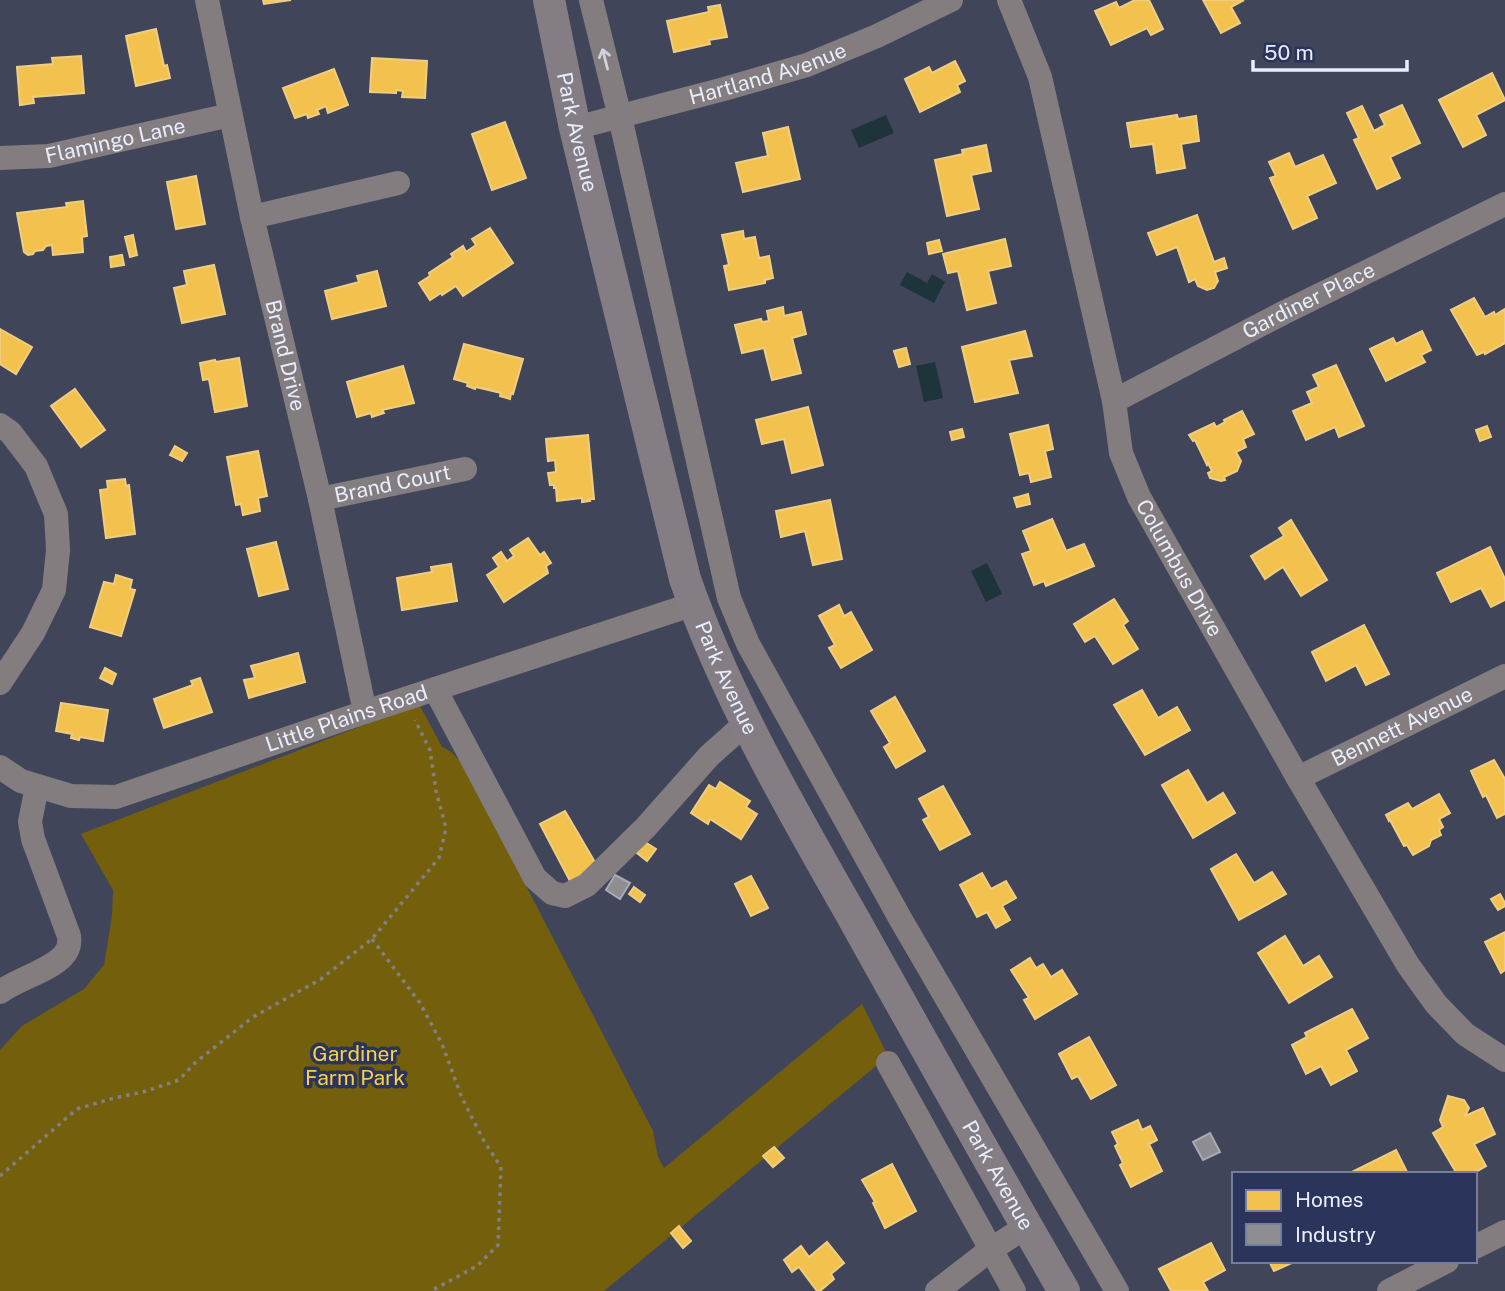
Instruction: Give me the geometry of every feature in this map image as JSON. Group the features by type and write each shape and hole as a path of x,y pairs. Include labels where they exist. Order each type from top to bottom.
{"main road":[{"name":"Park Avenue","path":"549,0 575,128 682,566 694,604 746,723 1064,1291"}],"street":[{"name":"Brand Drive","path":"207,0 252,217 320,499 365,712"},
{"path":"591,0 729,598 748,644 901,920 1117,1291"},
{"name":"Hartland Avenue","path":"575,128 807,65 877,36 951,0"},
{"name":"Columbus Drive","path":"1009,0 1040,77 1114,401 1121,453 1139,498 1408,965 1436,1004 1465,1034 1505,1060"},
{"name":"Flamingo Lane","path":"0,158 49,156 230,115"},
{"path":"252,217 398,183"},
{"name":"Gardiner Place","path":"1114,401 1283,313 1505,204"},
{"path":"0,425 10,432 36,466 56,514 58,550 54,590 33,633 0,683"},
{"name":"Brand Court","path":"320,499 464,469"},
{"name":"Little Plains Road","path":"0,767 21,781 71,796 116,797 694,604"},
{"name":"Bennett Avenue","path":"1298,778 1505,676"},
{"path":"435,689 534,878 552,893 565,896 587,885 646,827 709,756 746,723"},
{"path":"0,992 56,962 65,954 70,944 33,839 30,822 37,786"},
{"path":"888,1063 1014,1291"},
{"path":"936,1291 1027,1226"},
{"path":"1477,1246 1505,1232"},
{"path":"1389,1291 1443,1263"}],"path":[{"path":"0,1175 40,1143 77,1108 143,1093 179,1080 196,1062 253,1017 321,979 372,939 439,858 446,828 436,791 430,750 404,699"},
{"path":"372,939 420,1003 442,1044 461,1098 501,1167 498,1245 477,1266 431,1291"}],"green space":[{"name":"Gardiner Farm Park","path":"419,704 442,747 463,764 653,1131 658,1157 664,1168 862,1004 888,1056 604,1291 0,1291 0,1050 22,1026 84,989 104,965 112,916 113,890 81,834"}],"shaded area":[{"path":"886,115 894,133 859,148 851,130"},
{"path":"907,272 927,283 932,274 945,282 934,303 900,285"},
{"path":"935,362 943,398 924,402 916,366"},
{"path":"987,563 1002,594 986,602 971,571"}],"building: Homes":[{"path":"263,0 291,0 264,4"},
{"path":"1135,0 1149,0 1163,29 1151,35 1147,28 1111,45 1095,11 1116,2 1119,8"},
{"path":"1203,0 1244,0 1231,7 1240,23 1221,33"},
{"path":"720,5 727,37 709,40 710,44 674,52 667,21 709,12 708,7"},
{"path":"156,29 164,66 167,65 170,78 136,86 126,36"},
{"path":"81,56 84,93 33,97 34,103 20,105 17,67 53,64 52,58"},
{"path":"372,58 427,61 425,98 402,97 403,91 396,90 396,93 370,92"},
{"path":"955,61 965,81 957,85 960,92 920,112 905,79 929,67 932,73"},
{"path":"334,69 348,105 328,113 326,106 317,110 319,114 308,118 307,114 295,118 283,88"},
{"path":"1492,73 1505,100 1476,115 1486,135 1463,147 1439,100"},
{"path":"1402,105 1420,143 1390,157 1400,178 1377,189 1354,140 1359,138 1347,113 1362,106 1374,131 1385,125 1380,115"},
{"path":"1177,115 1178,119 1196,116 1199,141 1181,144 1185,168 1157,173 1153,144 1131,147 1127,123"},
{"path":"505,122 526,178 492,190 472,134"},
{"path":"788,127 800,179 743,192 736,163 768,156 763,133"},
{"path":"986,145 991,171 971,175 979,209 947,216 935,160 963,154 962,150"},
{"path":"1289,153 1295,167 1323,155 1336,183 1307,196 1317,218 1293,229 1270,178 1276,176 1269,162"},
{"path":"196,176 205,224 176,229 167,182"},
{"path":"83,201 87,236 82,237 83,252 53,255 52,245 33,254 24,252 17,213 67,207 66,203"},
{"path":"1197,215 1214,262 1224,258 1227,268 1215,272 1218,281 1214,288 1207,290 1198,286 1195,279 1189,282 1177,247 1157,255 1148,233"},
{"path":"490,228 513,263 463,296 456,286 430,300 419,283 463,246 466,252 476,245 472,239"},
{"path":"743,231 744,239 755,237 759,258 769,256 773,278 765,280 765,283 729,290 724,266 729,265 722,235"},
{"path":"133,235 137,255 130,257 125,237"},
{"path":"1005,239 1011,266 988,271 996,303 967,310 958,271 948,273 943,254"},
{"path":"939,240 942,251 929,254 927,243"},
{"path":"122,255 124,265 111,267 110,257"},
{"path":"214,265 225,314 182,323 174,288 187,285 184,271"},
{"path":"377,271 386,306 332,319 325,291 359,282 357,276"},
{"path":"1474,298 1485,317 1505,309 1505,343 1485,354 1484,352 1477,355 1451,310"},
{"path":"783,307 784,316 801,312 806,334 792,338 801,373 772,380 764,348 742,353 735,325 761,319 762,322 769,321 767,311"},
{"path":"0,329 32,347 16,374 0,364"},
{"path":"1025,331 1032,356 1009,360 1018,393 975,402 962,347"},
{"path":"1422,331 1431,350 1421,355 1425,362 1386,381 1370,349 1393,338 1396,344"},
{"path":"464,344 523,359 510,399 500,396 501,393 476,387 475,389 467,386 468,383 454,379"},
{"path":"906,348 910,364 899,367 894,351"},
{"path":"239,358 247,406 215,412 209,379 203,380 200,363"},
{"path":"1336,365 1364,426 1339,437 1335,427 1306,440 1293,411 1312,403 1307,392 1319,387 1313,375"},
{"path":"403,366 414,403 382,410 384,413 372,417 371,413 357,417 347,382"},
{"path":"75,389 105,430 81,447 51,406"},
{"path":"808,407 823,465 792,473 784,439 762,444 756,420"},
{"path":"1242,411 1254,434 1243,439 1246,447 1236,452 1241,461 1237,471 1224,477 1225,480 1210,478 1208,473 1212,471 1195,440 1189,435 1214,423 1216,427"},
{"path":"1048,425 1053,449 1045,451 1051,477 1031,482 1029,473 1020,475 1010,434"},
{"path":"1487,426 1491,437 1480,441 1476,430"},
{"path":"962,429 964,437 952,440 950,432"},
{"path":"588,435 594,499 582,502 582,498 557,501 556,488 550,485 548,473 556,472 555,460 548,461 546,439"},
{"path":"175,446 187,453 182,461 170,455"},
{"path":"258,451 267,496 258,498 260,511 243,515 241,504 236,505 227,457"},
{"path":"125,479 126,486 129,485 135,534 106,538 100,490 108,489 107,481"},
{"path":"1028,494 1030,504 1017,507 1014,498"},
{"path":"830,500 842,559 813,565 805,531 781,537 776,511"},
{"path":"1052,519 1066,551 1084,544 1094,566 1046,586 1044,581 1034,585 1022,554 1031,551 1023,531"},
{"path":"1291,520 1327,580 1301,596 1283,567 1265,579 1251,556 1284,536 1279,528"},
{"path":"528,538 540,555 544,552 551,563 546,566 548,573 504,602 487,575 499,567 493,558 501,552 507,561 514,556 510,550"},
{"path":"276,542 288,589 259,596 247,549"},
{"path":"1490,547 1505,579 1505,600 1491,607 1481,588 1451,602 1437,573"},
{"path":"451,564 457,601 402,610 397,578 432,572 431,567"},
{"path":"116,575 132,580 130,589 135,590 121,636 90,627 104,582 114,584"},
{"path":"1114,599 1128,621 1123,625 1138,649 1113,664 1095,636 1085,642 1074,624"},
{"path":"839,605 844,616 851,612 872,650 841,668 829,648 835,645 819,616"},
{"path":"1364,625 1389,674 1366,685 1356,665 1326,681 1312,652"},
{"path":"298,653 305,682 249,698 244,680 255,678 251,666"},
{"path":"105,668 116,674 112,684 100,678"},
{"path":"200,678 212,712 164,728 154,699 193,685 191,681"},
{"path":"1142,690 1158,718 1177,707 1190,730 1145,755 1114,705"},
{"path":"895,697 925,751 896,768 884,747 890,743 871,711"},
{"path":"61,703 108,710 103,741 80,737 79,740 71,738 72,734 56,731"},
{"path":"1494,760 1505,779 1505,814 1497,818 1471,771"},
{"path":"1188,770 1207,803 1223,793 1235,813 1193,838 1162,785"},
{"path":"720,782 750,801 746,807 757,814 741,839 710,819 708,824 691,813 709,785 716,789"},
{"path":"943,786 970,834 940,850 923,820 929,817 919,799"},
{"path":"1439,794 1450,813 1439,819 1443,827 1439,830 1441,835 1413,855 1407,845 1404,846 1386,815 1408,803 1412,809"},
{"path":"565,811 599,869 571,883 540,824"},
{"path":"645,842 656,849 647,861 637,853"},
{"path":"1236,854 1254,883 1272,872 1286,894 1239,920 1211,869"},
{"path":"982,873 991,889 1006,881 1016,898 1002,906 1010,920 996,928 987,912 977,917 960,885"},
{"path":"751,876 768,908 751,916 735,884"},
{"path":"634,887 645,895 640,902 629,894"},
{"path":"1500,894 1505,906 1498,910 1491,899"},
{"path":"1505,932 1505,970 1501,973 1485,942"},
{"path":"1285,936 1303,966 1319,956 1332,977 1289,1003 1258,953"},
{"path":"1030,958 1036,968 1043,964 1051,977 1062,970 1077,994 1035,1019 1024,1000 1029,998 1011,970"},
{"path":"1352,1009 1368,1038 1346,1050 1357,1071 1331,1085 1321,1066 1306,1074 1292,1045 1307,1037 1305,1033"},
{"path":"1089,1037 1116,1085 1091,1099 1078,1076 1072,1079 1059,1054"},
{"path":"1448,1096 1464,1100 1469,1108 1465,1116 1483,1108 1495,1134 1474,1144 1486,1166 1476,1172 1456,1172 1433,1133 1443,1127 1440,1120"},
{"path":"1138,1120 1142,1130 1150,1126 1157,1140 1149,1144 1162,1171 1131,1187 1120,1165 1123,1163 1112,1132"},
{"path":"774,1147 784,1158 773,1167 763,1156"},
{"path":"1396,1150 1407,1172 1352,1172"},
{"path":"892,1164 916,1211 885,1228 873,1203 875,1202 862,1180"},
{"path":"679,1226 691,1241 683,1248 671,1233"},
{"path":"827,1242 844,1263 831,1274 834,1279 817,1291 799,1267 792,1272 784,1260 801,1246 809,1257"},
{"path":"1211,1243 1225,1270 1203,1282 1208,1291 1171,1291 1159,1269"},
{"path":"1270,1263 1292,1263 1274,1271"}],"building: Industry":[{"path":"615,875 630,883 620,899 606,890"},
{"path":"1210,1133 1220,1152 1203,1160 1193,1142"}]}
